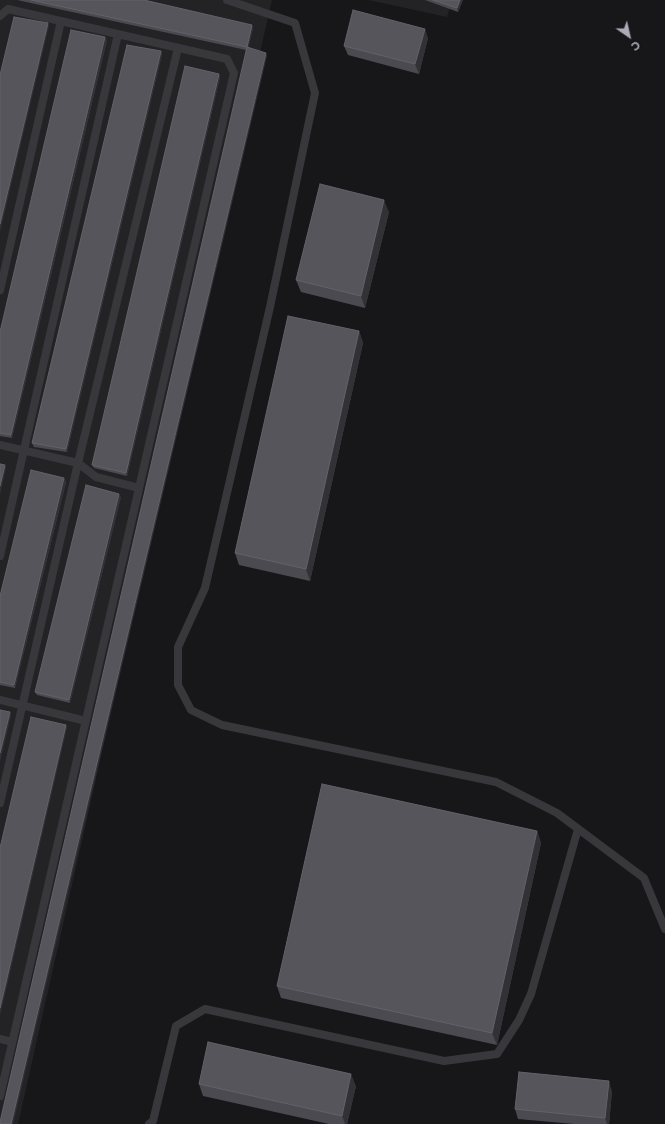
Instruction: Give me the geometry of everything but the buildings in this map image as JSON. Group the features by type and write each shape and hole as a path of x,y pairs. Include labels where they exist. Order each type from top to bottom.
{"lane":[{"path":"227,0 295,23 315,93 272,300 205,588 178,647 178,685 191,710 222,725 496,782 557,813 644,878 665,929"},
{"path":"0,16 8,9 227,59 234,73 0,1096"},
{"path":"0,290 61,21"},
{"path":"0,556 118,34"},
{"path":"0,804 78,463 178,48"},
{"path":"0,445 78,463 96,477 139,488"},
{"path":"0,700 86,721"},
{"path":"149,1124 153,1121 176,1026 205,1009 444,1061 497,1054 519,1020 531,994 578,829"},
{"path":"0,1039 12,1042"}],"shaded area":[{"path":"0,0 272,0 18,1124 0,1124"},
{"path":"368,0 452,0 447,17"}]}
